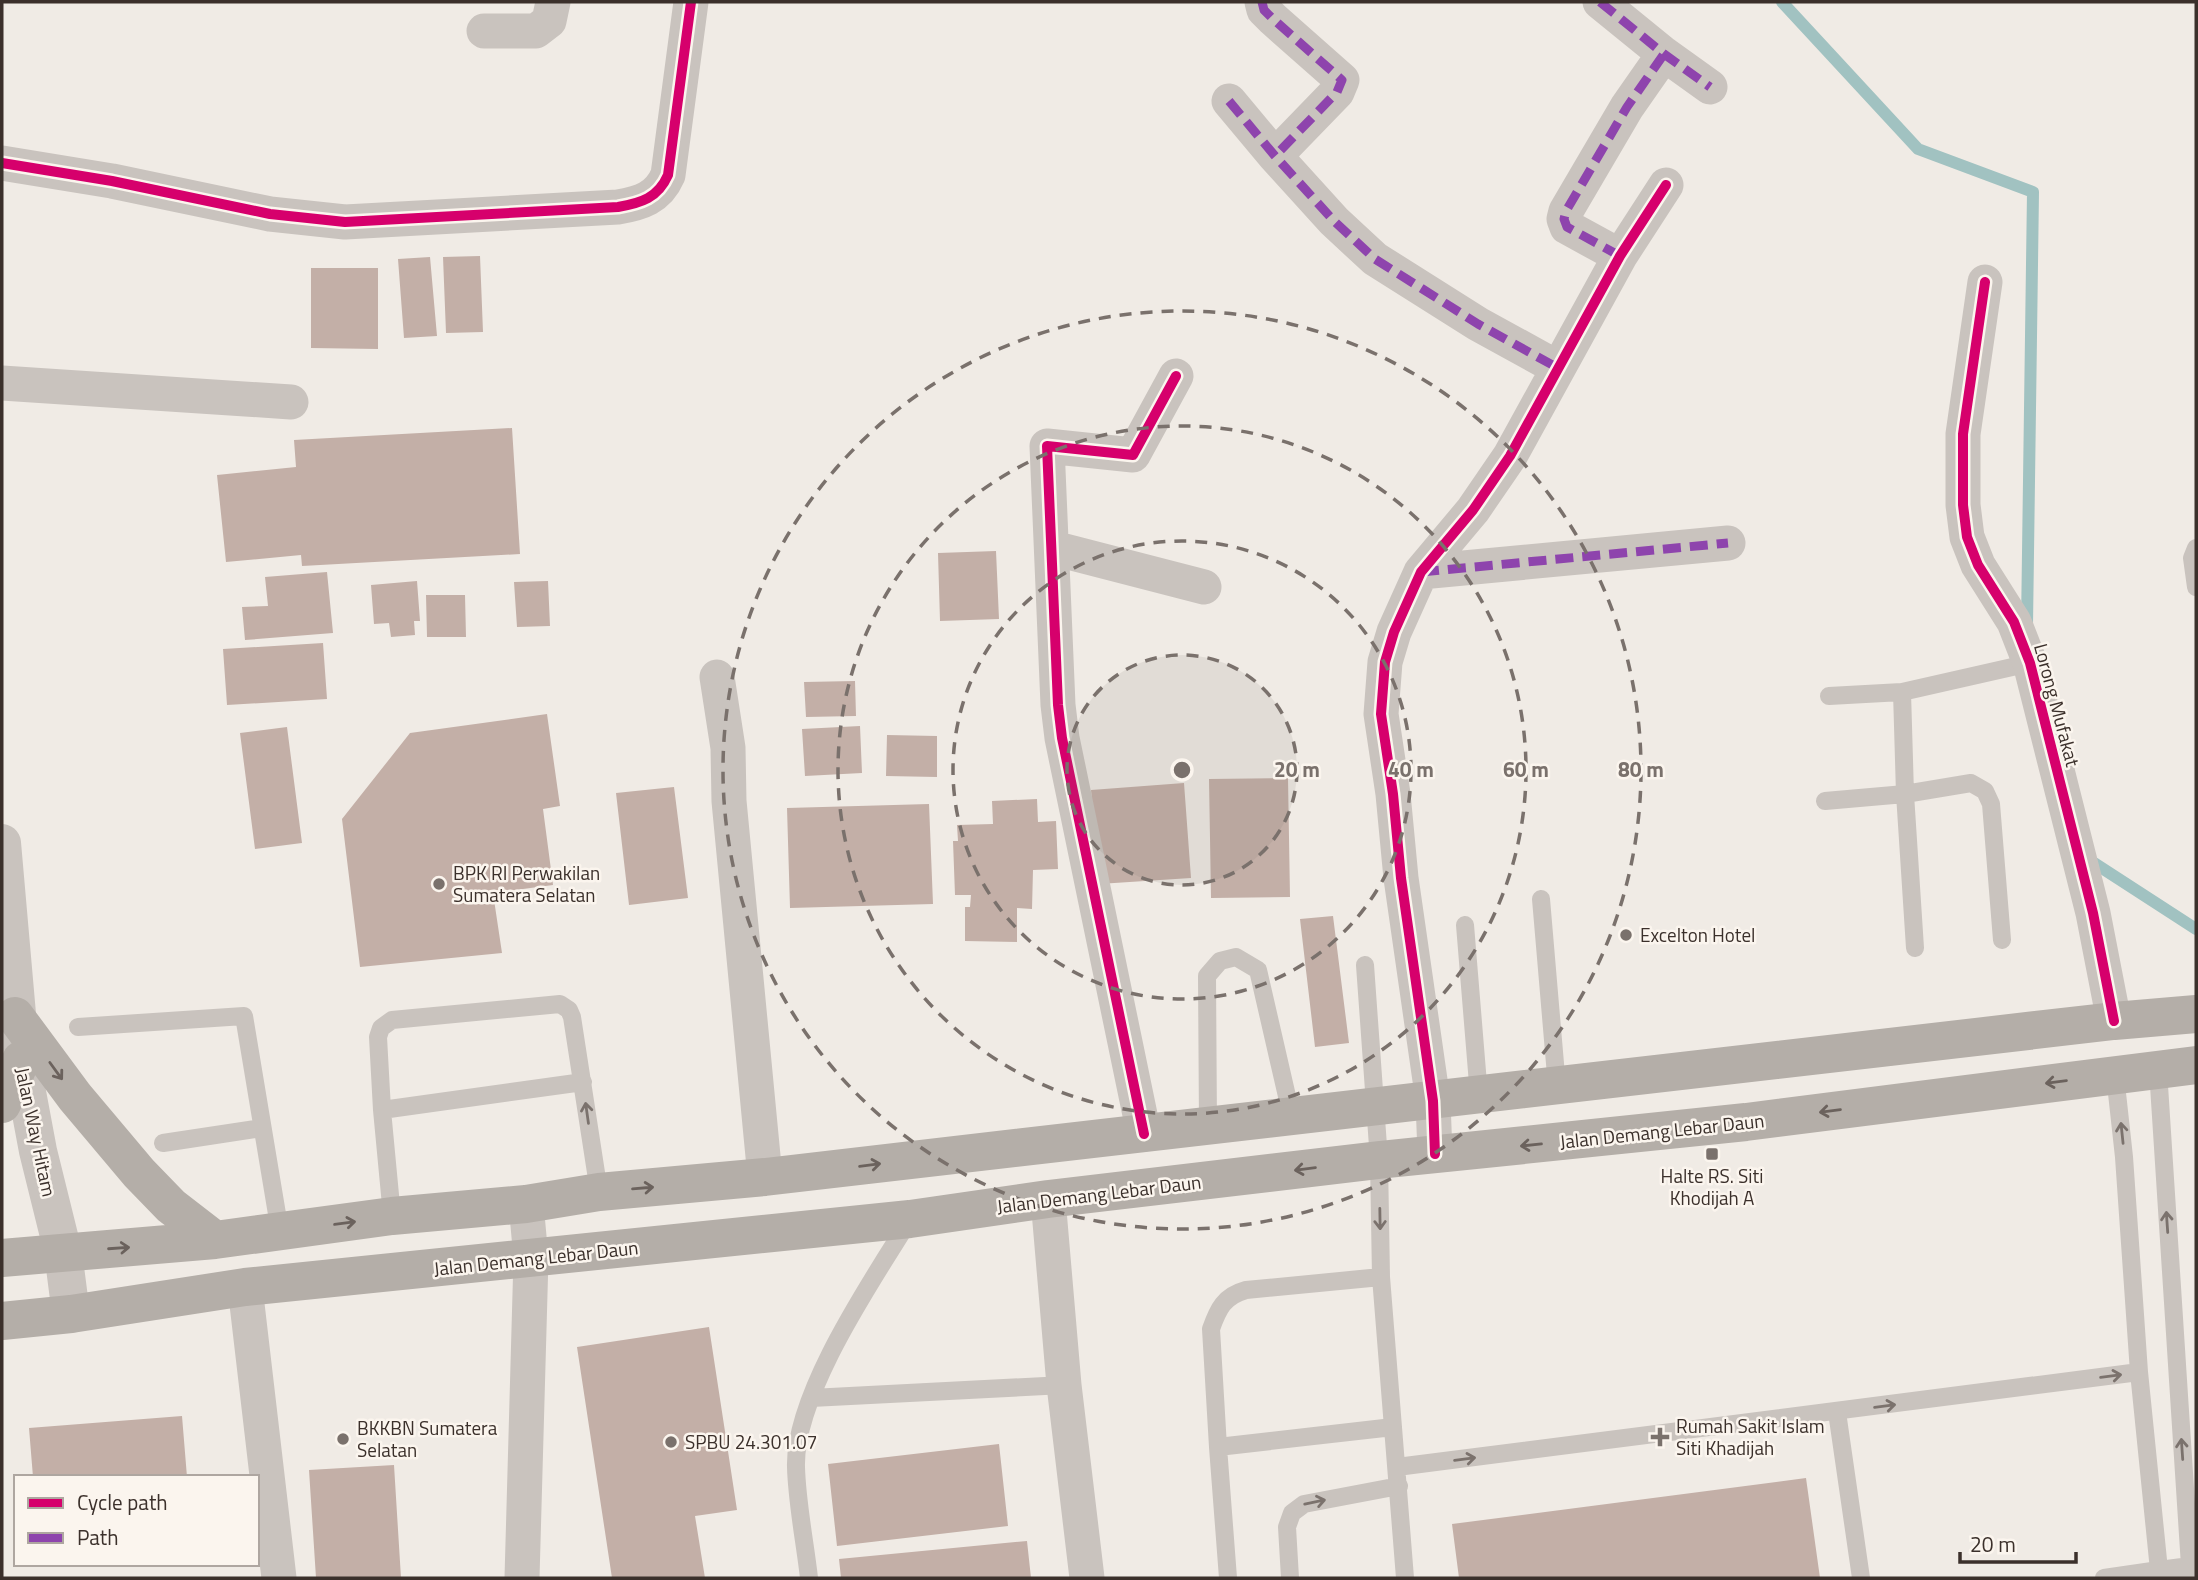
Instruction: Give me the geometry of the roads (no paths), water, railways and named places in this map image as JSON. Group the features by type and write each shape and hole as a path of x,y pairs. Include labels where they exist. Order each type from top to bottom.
{"highway":[{"path":"2,1258 215,1240 393,1216 526,1204 599,1192 765,1177 2113,1021 2196,1014"},
{"path":"15,1016 75,1097 139,1174 172,1206 215,1240"},
{"path":"2,1104 21,1060"},
{"name":"Jalan Demang Lebar Daun","path":"2,1321 71,1314 245,1287 910,1219 1048,1199 1379,1160 1746,1122 2196,1065"}],"street":[{"path":"484,31 536,31 549,21 552,2"},
{"path":"2,163 112,181 270,214 345,222 618,207 640,203 658,191 667,176 691,2"},
{"path":"1262,2 1264,10 1273,19 1342,80 1337,92 1275,156"},
{"path":"1600,2 1710,87"},
{"path":"1620,256 1567,227 1564,219 1566,211 1627,107 1664,54"},
{"path":"1229,101 1334,221 1375,259 1478,324 1558,368"},
{"path":"1435,1154 1433,1101 1401,878 1394,794 1381,714 1385,662 1394,632 1421,572 1473,510 1510,456 1620,256 1666,185"},
{"name":"Lorong Mufakat","path":"1985,282 1964,434 1963,505 1967,537 1978,565 2014,622 2030,663 2093,913 2113,1021"},
{"path":"1144,1134 1062,738 1058,705 1047,446 1133,455 1176,376"},
{"path":"2,383 291,402"},
{"path":"1421,572 1728,543"},
{"path":"1053,548 1204,587"},
{"path":"716,677 728,748 729,801 765,1177"},
{"name":"Jalan Way Hitam","path":"2,843 15,1016 21,1060 38,1151 63,1252 71,1314"},
{"path":"1048,1199 1064,1385 1087,1578"},
{"path":"522,1578 531,1258 526,1204"},
{"path":"245,1287 279,1578"}],"lane":[{"path":"2196,548 2192,558 2196,587"},
{"path":"1829,696 1902,692 2030,663"},
{"path":"1902,692 1905,794 1915,948"},
{"path":"1825,801 1905,794 1971,783 1985,791 1991,804 2002,940"},
{"path":"1541,899 1557,1087"},
{"path":"1465,925 1479,1096"},
{"path":"1208,1126 1207,976 1220,961 1236,957 1258,970 1292,1118"},
{"path":"1365,965 1379,1160 1381,1277 1405,1578"},
{"path":"393,1216 382,1110 378,1037 381,1028 392,1020 559,1004 569,1010 583,1082 599,1192"},
{"path":"78,1027 244,1016 280,1232"},
{"path":"2104,1578 2159,1570 2190,1572 2158,1070"},
{"path":"2115,1074 2124,1157 2139,1373 2159,1570"},
{"path":"382,1110 583,1082"},
{"path":"163,1143 262,1128"},
{"path":"809,1578 796,1465 801,1432 811,1398 860,1299 910,1219"},
{"path":"1228,1578 1211,1329 1217,1312 1225,1300 1245,1290 1381,1277"},
{"path":"1397,1467 2139,1373"},
{"path":"811,1398 1064,1385"},
{"path":"1837,1412 1861,1578"},
{"path":"1218,1447 1393,1427"},
{"path":"1290,1578 1287,1527 1292,1513 1304,1504 1399,1486"}],"waterway":[{"path":"1782,2 1918,149 2033,192 2027,625"},
{"path":"2089,855 2091,861 2196,929"}],"place":[{"name":"BPK RI Perwakilan Sumatera Selatan","path":"439,884"},
{"name":"Excelton Hotel","path":"1626,935"},
{"name":"Halte RS. Siti Khodijah A","path":"1712,1154"},
{"name":"Rumah Sakit Islam Siti Khadijah","path":"1660,1437"},
{"name":"BKKBN Sumatera Selatan","path":"343,1439"},
{"name":"SPBU 24.301.07","path":"671,1442"}]}
